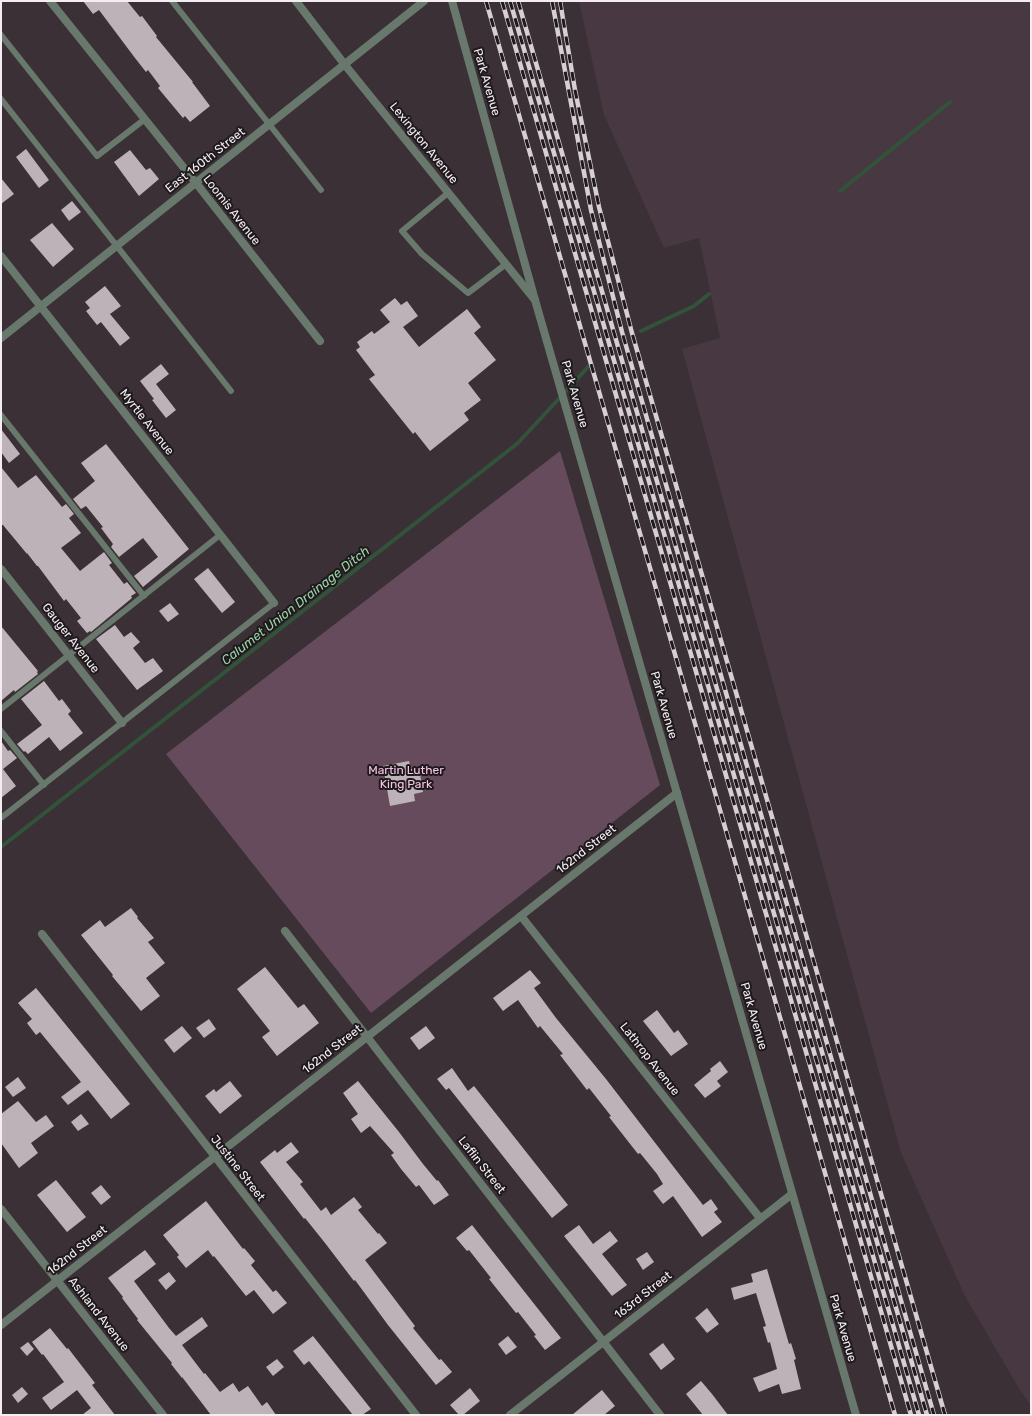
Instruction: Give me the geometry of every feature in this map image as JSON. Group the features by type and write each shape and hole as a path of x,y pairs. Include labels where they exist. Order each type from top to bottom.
{"street":[{"name":"Loomis Avenue","path":"50,1 320,341"},
{"name":"Lexington Avenue","path":"296,1 345,65 535,300"},
{"name":"East 160th Street","path":"1,338 345,65 415,4 424,1"},
{"name":"Park Avenue","path":"452,1 535,300 856,1415"},
{"name":"Myrtle Avenue","path":"1,256 274,603"},
{"name":"Gauger Avenue","path":"1,569 122,723"},
{"name":"162nd Street","path":"1,1325 677,793"},
{"name":"Lathrop Avenue","path":"521,916 760,1218"},
{"name":"Laflin Street","path":"285,931 660,1415"},
{"name":"Justine Street","path":"42,934 416,1415"},
{"name":"163rd Street","path":"510,1415 792,1194"},
{"name":"Ashland Avenue","path":"1,1209 164,1415"}],"lane":[{"path":"172,1 321,190"},
{"path":"1,35 97,156 145,119"},
{"path":"1,99 231,391"},
{"path":"448,192 402,231 422,254 468,293 506,264"},
{"path":"1,415 144,596"},
{"path":"1,709 220,535"},
{"path":"1,818 274,603"},
{"path":"1,731 44,785"}],"shaded area":[{"path":"579,1 1031,1 1031,1406 1018,1387 965,1296 901,1153 682,349 720,338 699,238 664,248 604,115"}],"green space":[{"name":"Martin Luther King Park","path":"560,451 660,785 371,1013 166,754"}],"building":[{"path":"83,1 127,1 140,17 142,16 157,36 156,37 193,82 210,106 190,122 185,116 183,118 158,88 160,86 148,70 146,72 99,10 93,14"},
{"path":"26,149 49,180 39,188 16,157"},
{"path":"130,150 146,170 150,168 159,179 139,196 114,162"},
{"path":"1,178 14,194 1,204"},
{"path":"72,201 81,212 69,221 61,210"},
{"path":"52,223 74,249 53,267 30,240"},
{"path":"105,286 121,306 110,314 130,338 120,346 101,322 97,325 86,311 90,308 85,302"},
{"path":"395,298 401,305 407,301 418,316 403,327 419,347 467,309 481,327 474,333 496,360 468,383 481,400 464,413 469,420 430,451 415,432 413,434 369,379 375,375 356,350 360,347 357,342 372,331 374,334 390,322 380,310"},
{"path":"161,364 169,374 156,384 176,410 166,418 140,381"},
{"path":"1,429 20,454 9,463 1,452"},
{"path":"106,444 189,549 143,587 134,576 158,557 143,538 119,557 111,547 113,544 101,528 103,527 86,506 81,509 73,499 95,481 81,463"},
{"path":"1,467 18,488 36,475 62,507 66,504 74,514 69,518 81,533 61,548 80,571 104,552 112,563 109,565 124,584 127,582 136,593 91,632 90,631 87,633 77,621 81,618 66,599 64,601 38,566 3,525 1,525"},
{"path":"208,568 235,602 222,613 194,579"},
{"path":"170,603 179,614 168,622 159,611"},
{"path":"115,625 124,637 131,632 140,642 133,648 145,663 153,658 163,671 137,690 96,639"},
{"path":"1,626 38,671 38,674 15,692 14,690 1,701"},
{"path":"44,681 59,701 62,699 71,711 68,714 83,733 60,751 49,737 28,754 25,751 24,752 17,744 42,725 21,699"},
{"path":"1,741 8,751 10,750 17,758 3,769 16,786 1,798"},
{"path":"409,761 411,769 419,768 423,792 414,794 415,801 390,806 383,766"},
{"path":"131,908 138,917 137,918 154,938 148,942 165,963 146,978 160,996 141,1011 81,935 100,920 105,927"},
{"path":"265,967 298,1008 304,1004 319,1023 277,1056 262,1037 270,1031 237,989"},
{"path":"530,970 541,983 534,988 556,1018 606,1079 703,1205 711,1199 718,1209 714,1212 722,1222 702,1237 673,1196 663,1204 653,1191 663,1184 657,1174 640,1153 638,1154 609,1117 611,1116 589,1088 587,1090 560,1055 563,1054 540,1026 538,1028 518,1000 503,1011 493,998"},
{"path":"36,988 130,1104 111,1119 88,1090 68,1105 61,1097 81,1082 40,1032 36,1035 27,1023 32,1019 18,1003"},
{"path":"657,1010 674,1033 678,1030 688,1044 671,1056 643,1021"},
{"path":"209,1019 216,1029 204,1038 196,1028"},
{"path":"182,1026 192,1038 174,1053 164,1040"},
{"path":"426,1026 435,1038 419,1050 410,1038"},
{"path":"720,1061 728,1072 717,1081 721,1086 705,1098 694,1085 711,1071 710,1069"},
{"path":"452,1068 468,1091 474,1086 568,1205 552,1218 449,1088 446,1090 437,1079"},
{"path":"18,1077 26,1088 13,1097 5,1087"},
{"path":"230,1081 242,1096 220,1114 205,1096 214,1089 216,1092"},
{"path":"358,1081 449,1195 434,1205 419,1185 416,1187 401,1169 391,1155 394,1153 370,1126 361,1133 351,1119 358,1114 343,1093"},
{"path":"18,1101 36,1122 46,1115 54,1126 31,1143 38,1153 19,1168 1,1143 1,1114"},
{"path":"81,1114 89,1124 78,1131 71,1122"},
{"path":"291,1142 299,1152 286,1162 303,1182 300,1184 321,1211 326,1207 331,1215 354,1197 362,1207 358,1210 387,1243 365,1260 415,1326 413,1328 439,1360 441,1359 452,1372 436,1385 388,1325 355,1280 354,1281 305,1218 304,1219 260,1162 275,1150 277,1153"},
{"path":"56,1180 86,1217 67,1232 37,1195"},
{"path":"101,1185 111,1197 101,1205 91,1193"},
{"path":"206,1201 243,1249 244,1248 255,1261 251,1265 273,1292 276,1290 287,1303 273,1314 254,1290 246,1296 208,1250 186,1268 177,1257 179,1255 163,1235"},
{"path":"472,1225 561,1338 545,1350 534,1336 536,1335 489,1279 491,1278 469,1250 467,1251 456,1238"},
{"path":"579,1225 593,1244 610,1231 618,1241 602,1254 627,1285 612,1296 564,1236"},
{"path":"145,1250 156,1264 134,1281 169,1328 176,1336 202,1317 208,1326 182,1345 204,1374 205,1373 220,1392 233,1383 239,1392 248,1386 262,1406 267,1402 276,1415 211,1415 137,1320 138,1319 122,1298 123,1297 108,1278"},
{"path":"647,1252 654,1262 643,1270 636,1259"},
{"path":"767,1269 789,1344 791,1343 796,1359 794,1360 801,1389 782,1394 779,1384 759,1392 753,1378 777,1369 770,1342 768,1343 763,1327 766,1326 756,1293 734,1300 731,1288 753,1282 751,1274"},
{"path":"169,1272 176,1281 166,1290 158,1280"},
{"path":"707,1308 719,1324 707,1333 695,1318"},
{"path":"50,1328 67,1349 68,1348 95,1383 92,1385 115,1415 82,1415 91,1408 77,1390 51,1410 42,1398 64,1382 32,1342"},
{"path":"313,1336 371,1409 362,1415 353,1415 309,1361 304,1365 293,1351"},
{"path":"508,1336 517,1347 506,1355 498,1344"},
{"path":"28,1342 34,1349 27,1356 20,1348"},
{"path":"663,1343 675,1359 661,1370 649,1354"},
{"path":"277,1359 284,1367 273,1376 266,1367"},
{"path":"701,1381 728,1415 703,1415 686,1394"},
{"path":"22,1387 28,1394 18,1403 12,1395"},
{"path":"470,1388 480,1401 463,1415 459,1415 450,1405"},
{"path":"602,1390 615,1406 604,1415 572,1415"}],"waterway":[{"name":"Calumet Union Drainage Ditch","path":"840,191 950,102"},
{"name":"Calumet Union Drainage Ditch","path":"641,331 694,306 709,294"},
{"name":"Calumet Union Drainage Ditch","path":"1,847 518,443 589,366"}],"railway":[{"path":"486,1 895,1415"},
{"path":"502,1 911,1415"},
{"path":"510,1 919,1415"},
{"path":"518,1 927,1415"},
{"path":"552,1 591,210 622,332 934,1415"},
{"path":"560,1 575,90 599,207 632,333 945,1415"}]}
